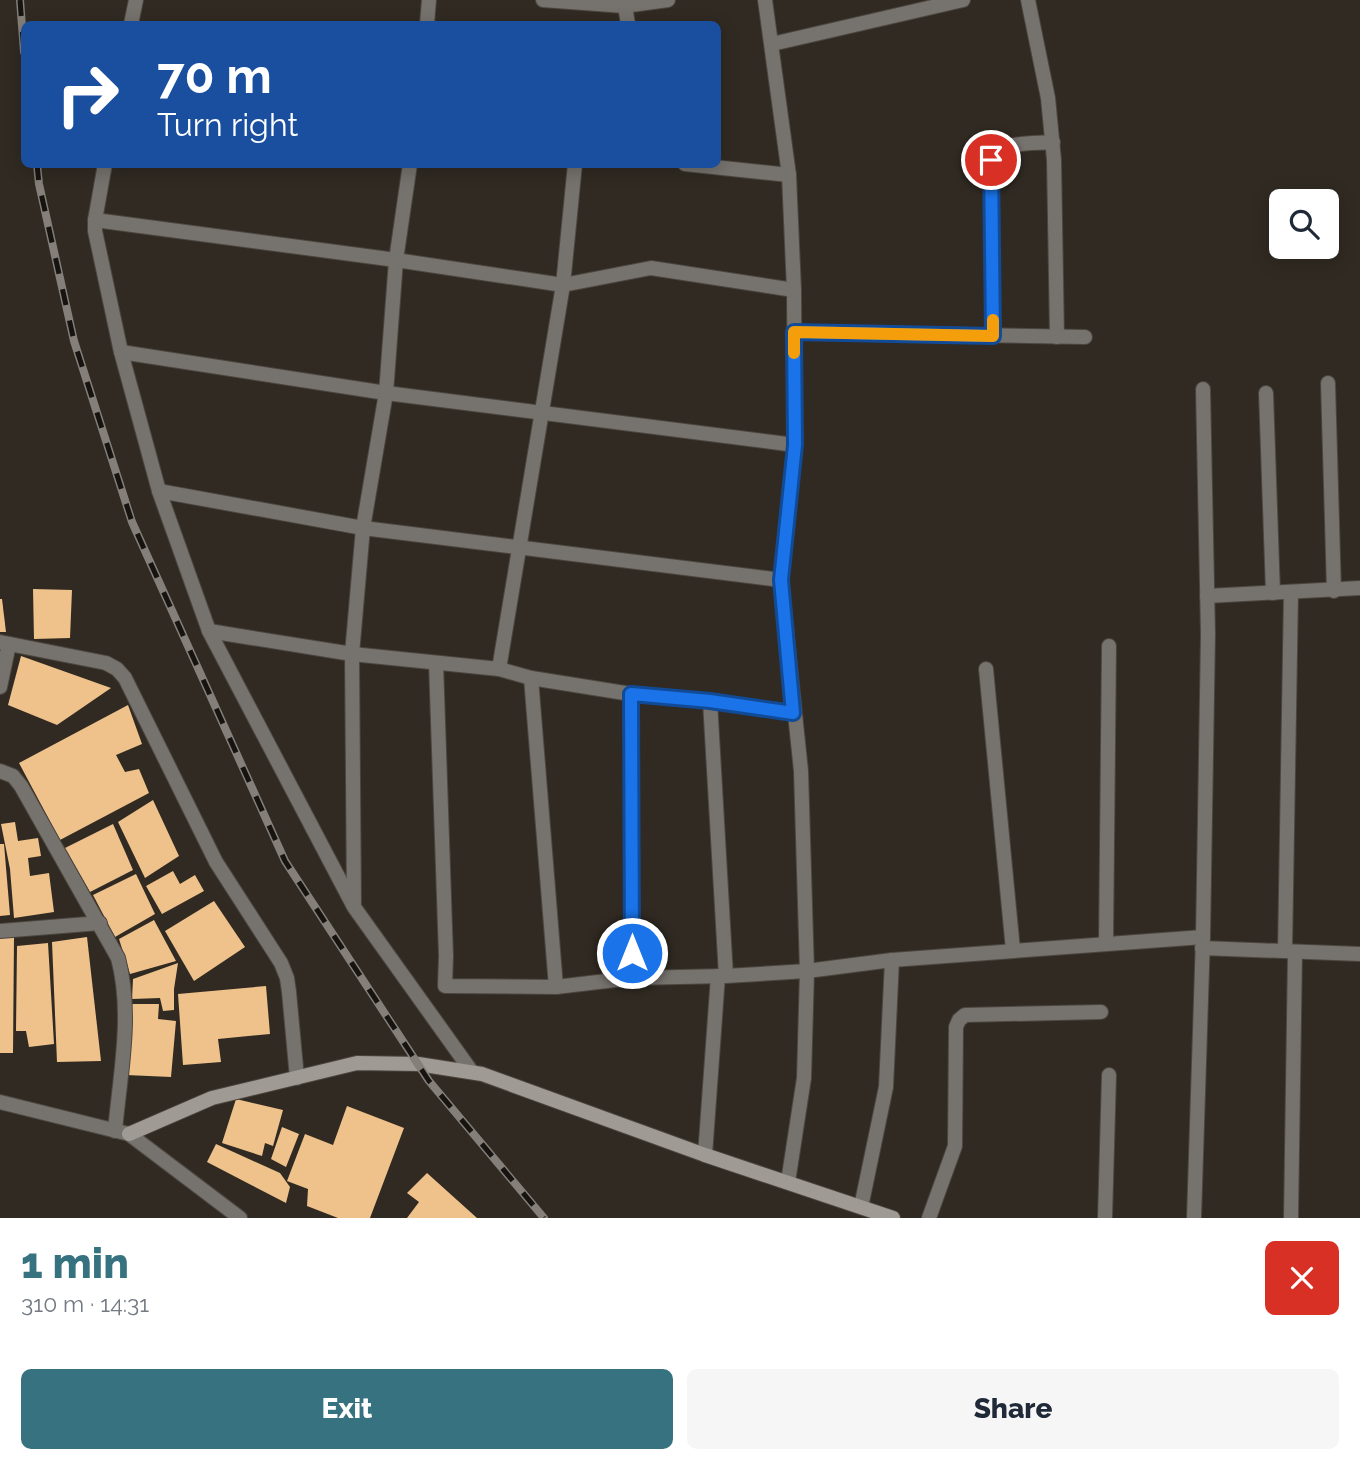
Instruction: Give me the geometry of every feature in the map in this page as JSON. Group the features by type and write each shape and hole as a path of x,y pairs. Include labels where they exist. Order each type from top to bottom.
{"street":[{"path":"132,21 136,0"},
{"path":"427,21 429,0"},
{"path":"548,0 624,3 668,0"},
{"path":"765,0 789,175 794,290 795,445 781,580 800,771 807,971 804,1078 788,1182"},
{"path":"772,44 963,0"},
{"path":"1028,0 1048,98 1053,142 1057,337"},
{"path":"624,3 627,21"},
{"path":"993,336 991,160 995,152 1005,147 1053,142"},
{"path":"105,168 94,220 121,352 159,491 209,631 354,908 472,1072"},
{"path":"354,908 352,654 363,528 386,393 396,260 409,168"},
{"path":"499,668 563,285 575,168"},
{"path":"721,168 789,175"},
{"path":"94,220 563,285 651,268 794,290"},
{"path":"794,332 1085,337"},
{"path":"121,352 386,393 795,445"},
{"path":"1328,383 1334,591"},
{"path":"1194,1218 1203,942 1207,596 1203,389"},
{"path":"1266,393 1273,593"},
{"path":"159,491 363,528 781,580"},
{"path":"1207,596 1360,588"},
{"path":"1291,593 1291,1218"},
{"path":"209,631 352,654 499,668 531,678 631,694 710,701 793,713"},
{"path":"0,687 5,643 106,663 117,669 125,678 216,862 281,963 288,985 297,1078"},
{"path":"1106,943 1109,646"},
{"path":"436,663 445,986 556,987 632,978 807,971 892,960 1106,943 1203,942 1290,951 1360,954"},
{"path":"986,668 1013,950"},
{"path":"531,678 556,987"},
{"path":"631,694 632,978"},
{"path":"705,1155 722,976 710,701"},
{"path":"0,771 13,776 21,786 118,958 124,980 126,1010 122,1133"},
{"path":"0,931 100,923"},
{"path":"861,1207 886,1087 892,960"},
{"path":"929,1218 955,1146 956,1027 959,1020 965,1015 1101,1012"},
{"path":"122,1133 212,1098 358,1063 418,1064 482,1074 705,1155 892,1218"},
{"path":"1105,1218 1109,1076"},
{"path":"0,1102 122,1133 240,1218"}],"building":[{"path":"33,589 72,590 70,638 34,639"},
{"path":"2,599 6,632 0,632"},
{"path":"21,656 111,688 57,725 8,705"},
{"path":"128,705 142,744 116,755 125,772 139,769 149,793 60,840 19,763"},
{"path":"153,800 179,856 145,878 118,822"},
{"path":"15,822 18,841 38,838 41,856 28,858 30,876 49,873 54,912 14,918 10,869 1,824"},
{"path":"113,824 133,870 90,892 65,848"},
{"path":"0,844 4,844 10,915 0,916"},
{"path":"173,871 180,884 195,875 204,891 162,914 146,886"},
{"path":"136,874 155,914 115,937 93,895"},
{"path":"214,901 245,947 194,981 165,931"},
{"path":"154,920 176,961 130,974 119,939"},
{"path":"14,937 13,1053 0,1053 0,938"},
{"path":"87,937 101,1061 57,1062 52,942"},
{"path":"48,943 54,1044 29,1047 26,1031 16,1031 17,946"},
{"path":"178,963 174,1010 163,1011 160,998 132,999 133,979"},
{"path":"266,986 270,1034 218,1039 221,1062 183,1065 178,994"},
{"path":"132,1004 159,1004 158,1019 176,1021 171,1077 126,1075"},
{"path":"236,1099 283,1110 273,1146 265,1143 262,1156 222,1143"},
{"path":"347,1106 404,1128 370,1218 338,1218 307,1206 308,1189 287,1181 305,1134 333,1145"},
{"path":"282,1127 299,1134 286,1167 271,1159"},
{"path":"216,1144 280,1173 290,1187 286,1203 207,1162"},
{"path":"427,1173 477,1218 407,1218 419,1202 407,1193"}],"railway":[{"path":"20,0 22,21"},
{"path":"37,168 74,341 132,522 285,861 429,1081 544,1218"}],"slow traffic":[{"path":"794,353 794,332 993,336 993,320"}],"route":[{"path":"632,953 631,694 710,701 793,713 781,580 795,445 794,332 993,336 991,160"}]}
